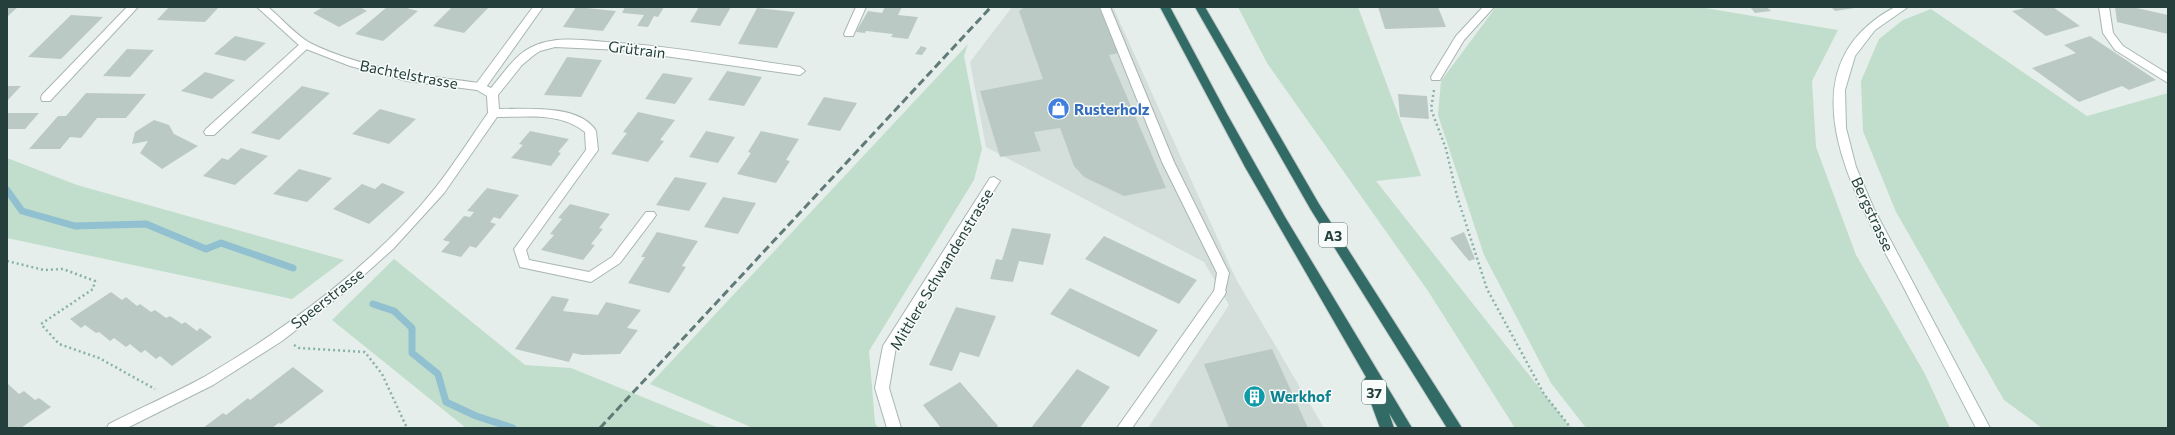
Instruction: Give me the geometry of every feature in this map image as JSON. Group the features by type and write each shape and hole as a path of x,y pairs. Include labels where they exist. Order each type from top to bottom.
{"highway":[{"name":"A3","path":"1165,7 1292,239 1405,428"},
{"name":"A3","path":"1200,7 1315,207 1454,428"},
{"name":"37","path":"1361,356 1387,428"}],"street":[{"path":"46,98 133,7"},
{"name":"Bachtelstrasse","path":"262,7 304,44 354,64 406,77 480,87 492,94"},
{"path":"480,87 538,7"},
{"path":"850,34 861,7"},
{"path":"1105,7 1168,162 1223,272 1220,292 1124,428"},
{"path":"1436,78 1460,38 1489,7"},
{"name":"Bergstrasse","path":"1903,7 1877,21 1855,45 1845,66 1839,94 1840,128 1856,179 1878,227 1983,428"},
{"path":"2104,7 2108,33 2119,48 2168,79"},
{"name":"Grütrain","path":"492,94 527,55 538,47 567,43 619,46 800,71"},
{"path":"210,132 304,44"},
{"path":"492,94 494,113 548,113 578,120 590,131 592,150 520,249 524,264 591,277 616,260 650,215"},
{"name":"Speerstrasse","path":"114,428 208,381 277,337 342,288 389,246 440,190 494,113"},
{"name":"Mittlere Schwandenstrasse","path":"894,428 882,388 890,346 994,181"}],"path":[{"path":"1436,78 1431,109 1446,149 1457,196 1487,289 1544,394 1571,428"},
{"path":"7,261 44,270 63,269 95,280 93,289 41,324 59,344 99,358 129,373 172,400"},
{"path":"277,337 299,348 365,352 382,374 407,428"}],"shaded area":[{"path":"1012,7 1113,7 1236,279 1324,428 1148,428 1229,305 1204,262 986,147 970,62"}],"green space":[{"path":"1238,7 1358,7 1421,176 1376,181 1571,428 1515,428 1428,291 1267,63"},
{"path":"1496,7 1699,7 1838,30 1812,81 1816,147 1856,255 1925,374 1950,428 1586,428 1551,383 1484,255 1438,115 1441,81"},
{"path":"1931,9 2087,116 2168,93 2168,428 2042,428 2004,400 1896,212 1863,131 1861,81 1879,39 1903,20"},
{"path":"968,44 964,56 982,149 974,180 869,351 875,423 878,428 753,428 650,384"},
{"path":"7,158 77,185 344,260 292,299 7,238"},
{"path":"394,259 525,365 571,368 719,428 466,428 332,320"}],"building":[{"path":"7,7 18,7 7,17"},
{"path":"169,7 219,7 205,22 157,20"},
{"path":"323,7 360,7 367,11 339,27 313,13"},
{"path":"387,7 403,7 418,11 383,41 355,34"},
{"path":"452,7 489,7 464,33 433,26"},
{"path":"576,7 616,11 603,31 563,27"},
{"path":"625,7 664,7 658,17 654,16 648,27 637,26 644,15 622,13"},
{"path":"699,7 731,7 720,26 690,22"},
{"path":"885,7 902,7 898,15 918,17 908,39 891,37 893,34 866,31 865,33 856,32 868,11 882,13"},
{"name":"Rusterholz","path":"1025,7 1099,7 1118,53 1109,55 1166,188 1124,196 1084,177 1074,166 1060,128 1034,132 1041,151 1000,157 980,91 1043,79 1019,11"},
{"path":"1378,7 1438,7 1446,27 1385,29"},
{"path":"1750,7 1767,7 1771,11 1755,13"},
{"path":"1831,7 1854,7 1855,8 1835,11"},
{"path":"2029,7 2053,7 2080,26 2046,36 2012,11"},
{"path":"2115,7 2132,7 2168,15 2168,34 2117,22"},
{"path":"757,8 795,12 777,48 738,44"},
{"path":"71,15 103,17 61,59 28,57"},
{"path":"235,36 266,43 245,61 214,54"},
{"path":"2090,36 2156,80 2129,90 2122,86 2079,102 2032,68 2076,53 2064,45"},
{"path":"921,46 927,48 922,55 915,54"},
{"path":"127,49 154,50 130,77 103,76"},
{"path":"567,57 602,60 581,97 544,95"},
{"path":"727,71 762,77 744,106 708,100"},
{"path":"205,72 235,80 212,99 181,91"},
{"path":"663,73 693,78 675,104 645,99"},
{"path":"7,86 21,86 7,101"},
{"path":"302,86 330,93 279,140 251,133"},
{"path":"86,93 146,94 126,118 97,118 81,138 70,137 60,149 29,149 58,116 66,116"},
{"path":"1398,94 1427,96 1429,119 1400,117"},
{"path":"824,97 857,103 840,131 807,125"},
{"path":"380,109 416,119 389,144 352,134"},
{"path":"638,112 675,120 660,140 664,141 648,162 611,154 627,133 623,132"},
{"path":"7,113 39,113 25,129 7,129"},
{"path":"154,120 169,125 174,134 198,146 162,169 140,153 148,141 132,144 135,132"},
{"path":"530,131 569,139 558,152 561,153 551,166 511,158 523,145 519,144"},
{"path":"706,131 735,137 718,163 689,157"},
{"path":"761,131 799,139 786,160 790,161 776,183 737,174 751,153 748,152"},
{"path":"241,148 268,156 235,185 203,176 222,158 228,160"},
{"path":"299,169 332,178 307,202 273,194"},
{"path":"675,177 707,183 689,211 656,205"},
{"path":"382,183 405,192 369,224 333,209 362,184 375,189"},
{"path":"487,188 519,195 500,219 494,217 490,222 496,224 476,248 470,246 461,257 441,252 450,242 443,240 464,216 470,217 474,212 467,211"},
{"path":"723,197 756,203 738,234 704,227"},
{"path":"570,204 610,214 599,228 603,229 591,244 595,245 583,260 541,250 554,235 550,234 562,219 558,218"},
{"path":"1012,228 1051,234 1043,265 1019,261 1013,282 990,279 996,259 1002,260"},
{"path":"657,232 698,241 682,266 686,267 669,293 628,283 645,257 641,257"},
{"path":"1464,232 1475,259 1469,261 1450,238"},
{"path":"1104,236 1197,280 1179,304 1085,259"},
{"path":"1070,288 1158,330 1139,357 1050,314"},
{"path":"111,292 122,300 126,297 137,306 140,304 151,312 155,310 166,318 170,316 182,324 185,322 197,331 200,328 212,337 172,366 160,356 156,359 145,350 141,353 130,344 126,347 114,338 110,341 99,332 96,333 85,325 81,328 70,319"},
{"path":"552,296 569,299 563,311 598,315 606,302 641,310 627,328 638,330 620,354 582,355 573,353 569,362 515,349"},
{"path":"956,307 996,316 979,357 960,352 952,371 929,365"},
{"name":"Werkhof","path":"1272,349 1308,428 1229,428 1204,364"},
{"path":"293,367 324,391 281,424 279,423 272,428 203,428 223,413 226,415 248,398 250,400"},
{"path":"1077,369 1110,387 1080,428 1031,428"},
{"path":"960,382 998,426 996,428 941,428 923,405"},
{"path":"8,384 19,394 24,391 35,400 39,398 51,407 21,428 7,428"}],"waterway":[{"path":"7,190 22,211 75,226 146,224 206,249 221,243 293,268"},
{"path":"373,304 394,311 412,328 412,353 438,374 446,402 476,416 513,428"}],"railway":[{"path":"600,428 991,7"}],"place":[{"name":"Rusterholz","path":"1059,109"},
{"name":"Werkhof","path":"1255,396"}]}
